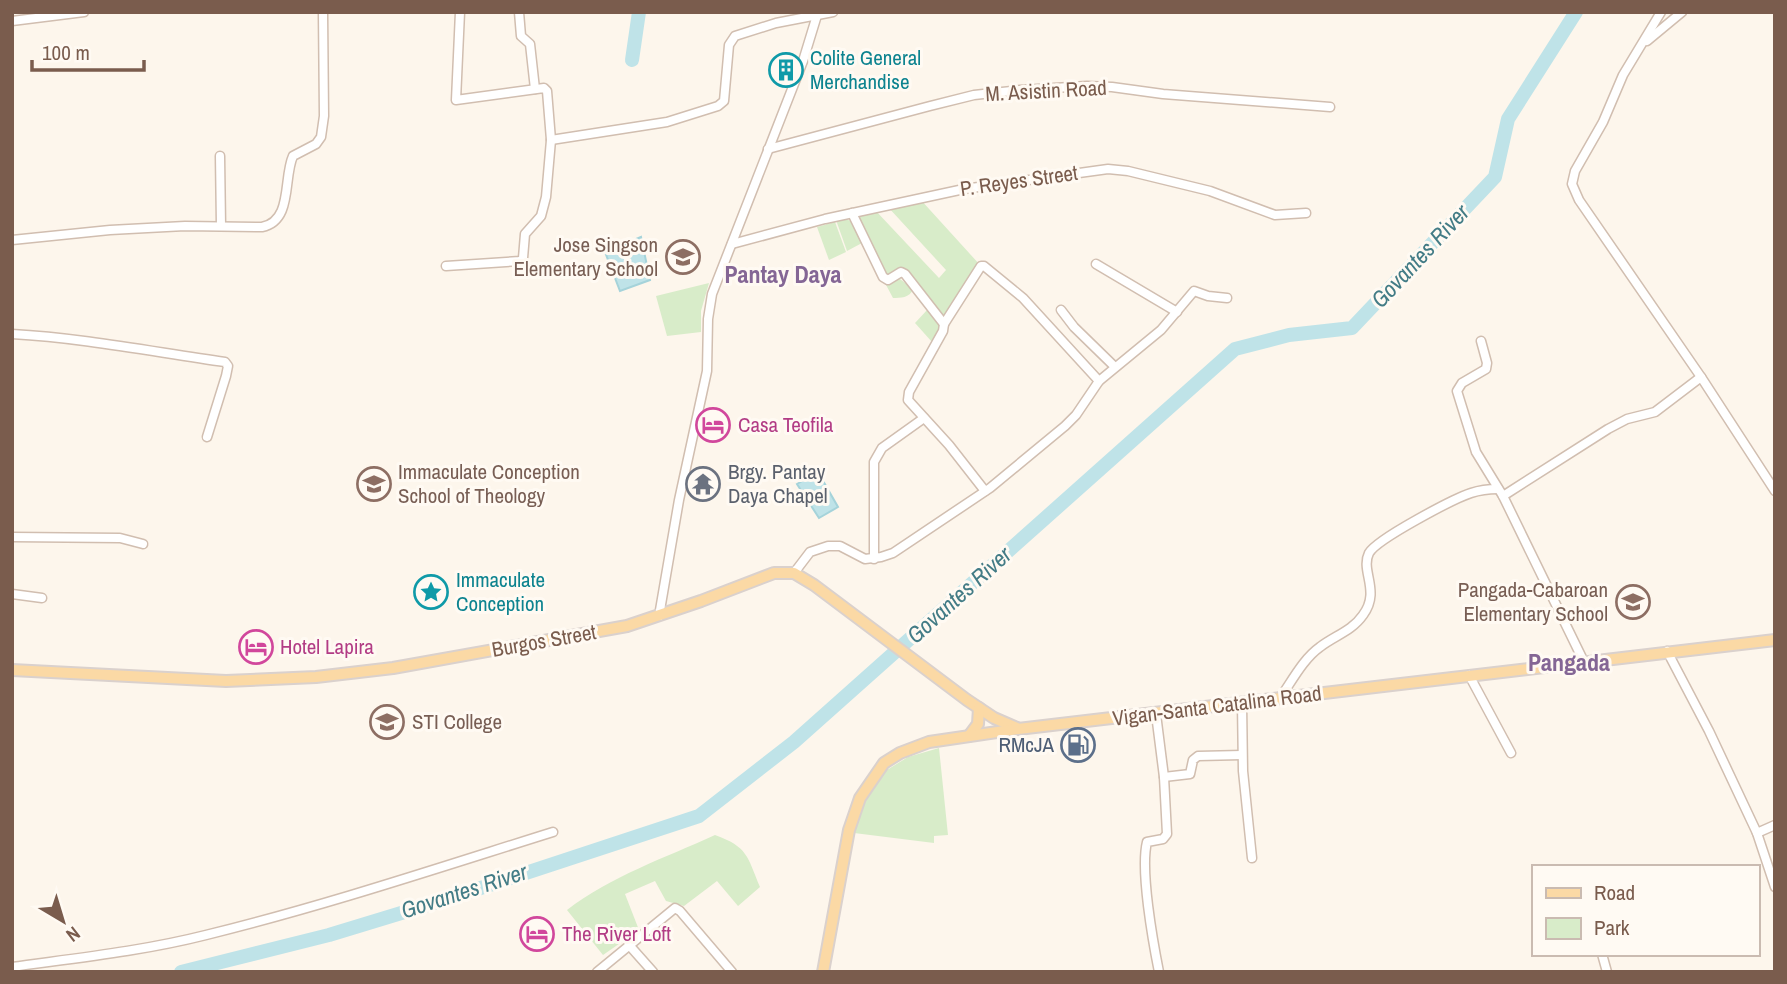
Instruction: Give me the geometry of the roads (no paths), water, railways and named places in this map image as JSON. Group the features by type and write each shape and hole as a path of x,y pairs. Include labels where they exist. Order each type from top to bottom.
{"main road":[{"name":"Burgos Street","path":"12,670 226,681 316,677 393,668 598,633 659,616 774,573 794,573"},
{"path":"794,573 814,584 979,708 1018,729"},
{"name":"Vigan-Santa Catalina Road","path":"823,972 849,830 860,798 884,763 915,746 1018,729 1775,640"},
{"path":"969,736 978,724 979,708"}],"street":[{"path":"12,21 84,12"},
{"path":"12,240 110,230 262,227 277,220 282,211 293,156 311,148 321,137 324,116 323,12"},
{"path":"446,266 520,261 523,258 525,234 541,216 546,197 551,140 547,91 544,88 456,100 460,12"},
{"path":"519,12 521,37 530,44 535,89"},
{"path":"551,140 667,122 718,106 724,101 729,46 735,36 776,23 833,12"},
{"path":"1661,12 1623,75 1603,122 1575,171 1572,184 1579,200 1701,377 1775,492"},
{"path":"1642,45 1682,12"},
{"path":"659,616 679,500 707,371 709,305 803,61 818,14"},
{"name":"M. Asistin Road","path":"768,149 974,95 1020,90 1112,87 1330,107"},
{"path":"220,156 222,226"},
{"name":"P. Reyes Street","path":"732,244 852,213 964,189 1114,168 1210,191 1275,215 1306,213"},
{"path":"852,213 883,277 888,280 901,272 905,274 944,324"},
{"path":"1096,264 1177,312"},
{"path":"985,491 949,445 909,402 908,395 943,331 944,324 981,266 1023,298 1099,381"},
{"path":"794,573 810,552 828,546 840,546 860,558 874,559 893,553 1007,477 1065,426 1099,381 1161,330 1195,290 1208,296 1227,298"},
{"path":"1061,310 1074,327 1115,367"},
{"path":"12,334 83,339 110,346 225,362 228,366 226,376 207,437"},
{"path":"1481,341 1486,369 1460,386 1457,393 1476,452 1500,493 1584,662"},
{"path":"1280,698 1314,651 1350,628 1364,614 1370,604 1371,593 1367,559 1375,546 1402,528 1469,494 1500,493 1608,429 1628,419 1655,412 1701,377"},
{"path":"874,559 874,462 882,448 924,418"},
{"path":"1769,483 1775,474"},
{"path":"12,537 120,538 143,544"},
{"path":"12,594 42,598"},
{"path":"1667,652 1709,731 1757,833 1775,887"},
{"path":"1469,675 1511,753"},
{"path":"1242,703 1242,755 1252,858"},
{"path":"1156,714 1164,777 1167,834 1163,839 1147,842 1145,859 1152,934 1159,972"},
{"path":"1164,777 1190,774 1193,760 1198,756 1242,755"},
{"path":"1757,833 1775,825"},
{"path":"12,967 205,936 340,898 553,832"},
{"path":"597,972 673,908 677,908 732,972"},
{"path":"629,945 653,972"}],"water":[{"path":"641,237 650,280 620,291 605,252"},
{"path":"818,472 838,507 819,518 797,484"}],"waterway":[{"path":"632,60 639,12"},
{"name":"Govantes River","path":"181,972 329,935 699,816 794,742 1235,349 1289,335 1352,328 1495,177 1508,119 1576,12"}],"place":[{"name":"Colite General Merchandise","path":"786,70"},
{"name":"Jose Singson Elementary School","path":"683,257"},
{"name":"Casa Teofila","path":"713,425"},
{"name":"Immaculate Conception School of Theology","path":"374,484"},
{"name":"Brgy. Pantay Daya Chapel","path":"703,484"},
{"name":"Immaculate Conception","path":"431,592"},
{"name":"Pangada-Cabaroan Elementary School","path":"1633,602"},
{"name":"Hotel Lapira","path":"256,647"},
{"name":"STI College","path":"387,722"},
{"name":"RMcJA","path":"1078,745"},
{"name":"The River Loft","path":"537,934"}],"district":[{"name":"Pantay Daya","path":"783,275"},
{"name":"Pangada","path":"1569,663"}]}
